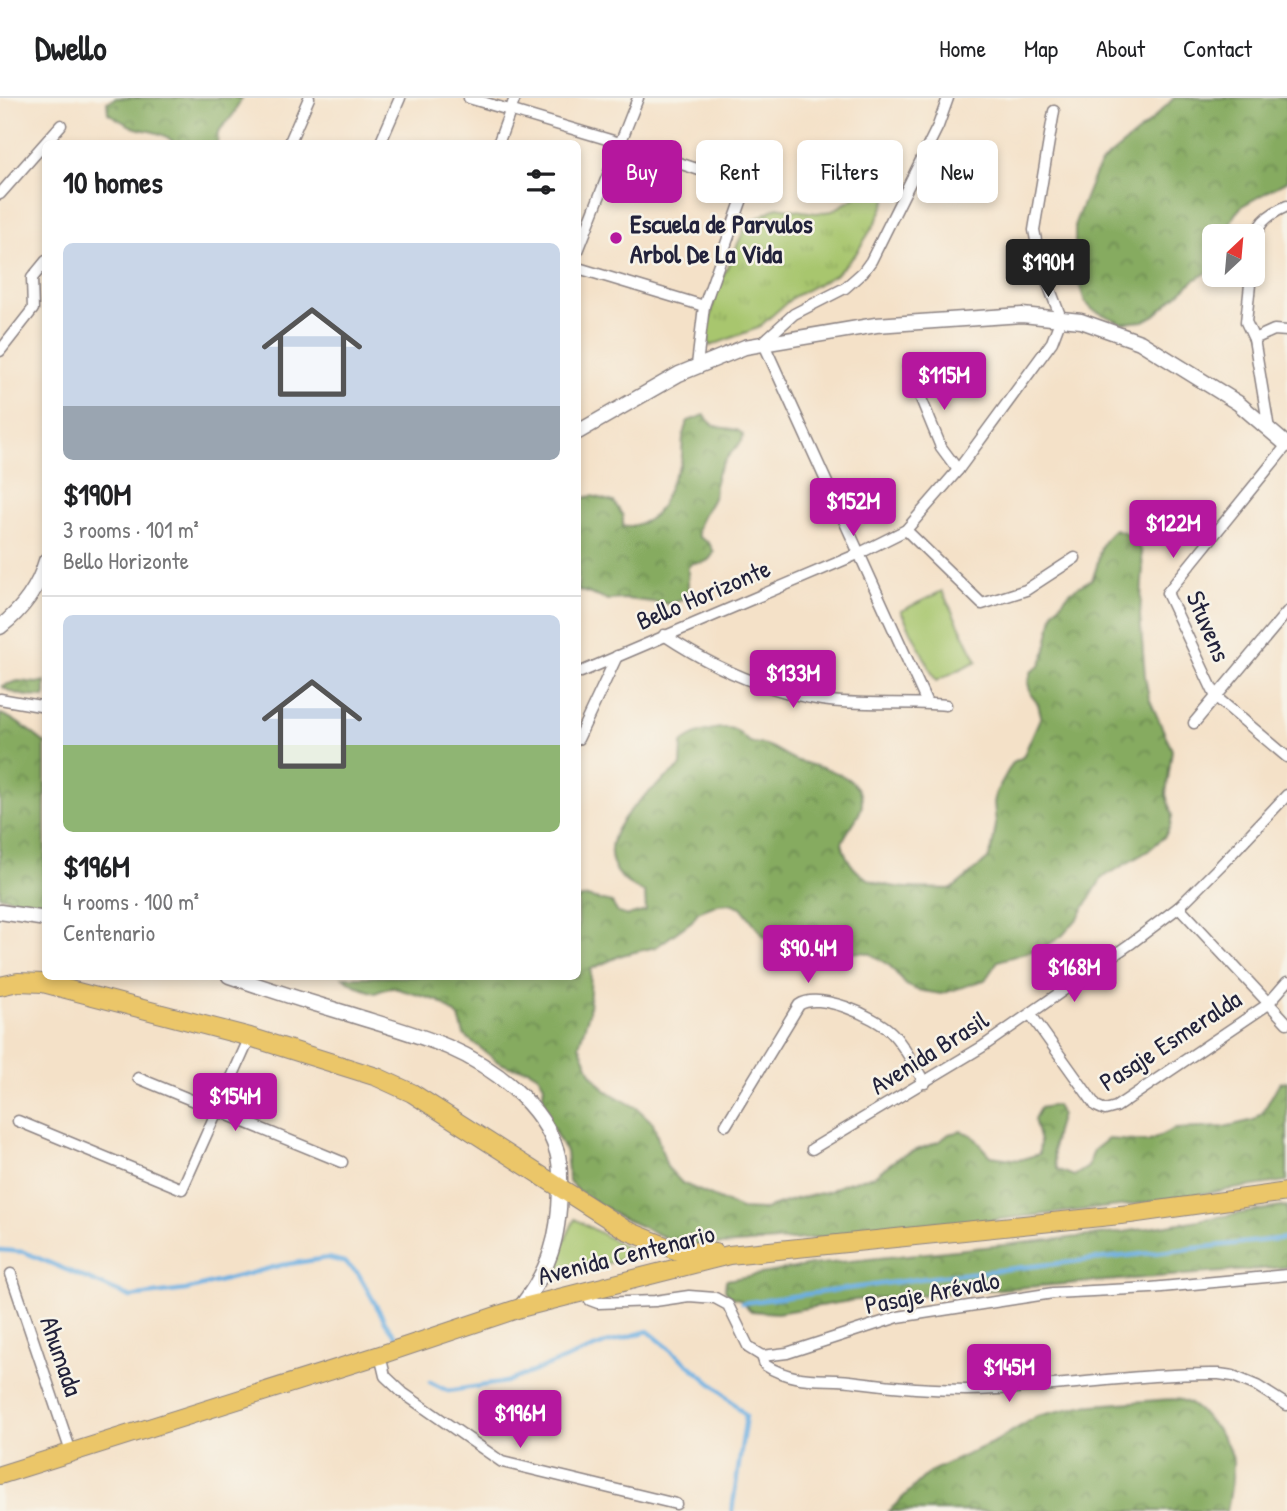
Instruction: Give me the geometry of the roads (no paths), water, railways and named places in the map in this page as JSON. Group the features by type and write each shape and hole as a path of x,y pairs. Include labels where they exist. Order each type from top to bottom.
{"main road":[{"path":"0,986 18,982 43,983 250,1037 377,1077 400,1087 612,1222 675,1250 729,1255"},
{"name":"Avenida Centenario","path":"0,1475 520,1308 729,1255 1130,1214 1287,1192"}],"street":[{"path":"291,140 309,98"},
{"path":"382,140 400,98"},
{"path":"469,98 610,140"},
{"path":"499,140 515,98"},
{"path":"621,140 638,98"},
{"path":"763,342 794,314 845,288 872,261 939,125 948,98"},
{"path":"1054,111 1034,230 1041,266 1061,317"},
{"path":"48,140 61,125"},
{"path":"0,194 42,146"},
{"path":"581,243 602,189"},
{"path":"697,365 704,306 741,203"},
{"path":"1261,224 1268,215 1287,206"},
{"path":"0,351 33,309 32,278 42,266"},
{"path":"581,269 704,306"},
{"path":"1250,287 1247,322 1254,339 1269,429"},
{"path":"581,430 661,383 745,346 887,324 1022,315 1061,317 1101,327 1140,342 1238,403 1287,445"},
{"name":"Bello Horizonte","path":"581,672 858,554 906,530 958,470 1052,342 1061,317"},
{"path":"1254,339 1267,332 1287,331"},
{"path":"763,342 927,703"},
{"path":"908,367 942,447 958,470"},
{"name":"Stuvens","path":"1216,697 1167,593 1287,445"},
{"path":"906,530 982,604 1026,590 1075,558"},
{"path":"0,627 22,607 42,570"},
{"path":"1194,723 1287,612"},
{"path":"664,635 728,671 800,695 825,700 946,705"},
{"path":"581,733 617,656"},
{"path":"1216,697 1287,757"},
{"path":"0,699 42,706"},
{"name":"Avenida Brasil","path":"812,1149 925,1083 1031,1015 1179,907 1287,795"},
{"path":"1179,907 1287,1023"},
{"path":"0,912 42,918"},
{"path":"242,980 427,1039 459,1052 488,1069 518,1094 540,1119 557,1152 561,1176 559,1222 551,1254 538,1282 520,1308"},
{"name":"Pasaje Esmeralda","path":"1031,1015 1096,1106 1105,1110 1116,1107 1267,1004 1287,982"},
{"path":"726,1125 799,1005 807,1001 831,1003 864,1015 883,1026 897,1038 925,1083"},
{"path":"18,1121 182,1189 250,1037"},
{"path":"138,1078 342,1162"},
{"name":"Ahumada","path":"11,1274 71,1452"},
{"name":"Pasaje Arévalo","path":"762,1356 787,1353 898,1317 1053,1293 1151,1288 1287,1275"},
{"path":"585,1292 590,1300 598,1303 655,1301 689,1296 720,1300 731,1309 749,1349 762,1356 765,1365 795,1379 938,1390 996,1390 1219,1374 1245,1380 1287,1405"},
{"path":"380,1355 385,1376 403,1393 502,1462 676,1504"}],"waterway":[{"path":"742,1303 926,1278 1287,1238"},
{"path":"0,1250 24,1252 130,1297 186,1290 282,1265 328,1258 344,1262 358,1273 396,1336"},
{"path":"430,1382 448,1391 506,1382 607,1343 648,1331 723,1393 746,1416 732,1511"}],"place":[{"name":"Escuela de Parvulos Arbol De La Vida","path":"616,238"}]}
